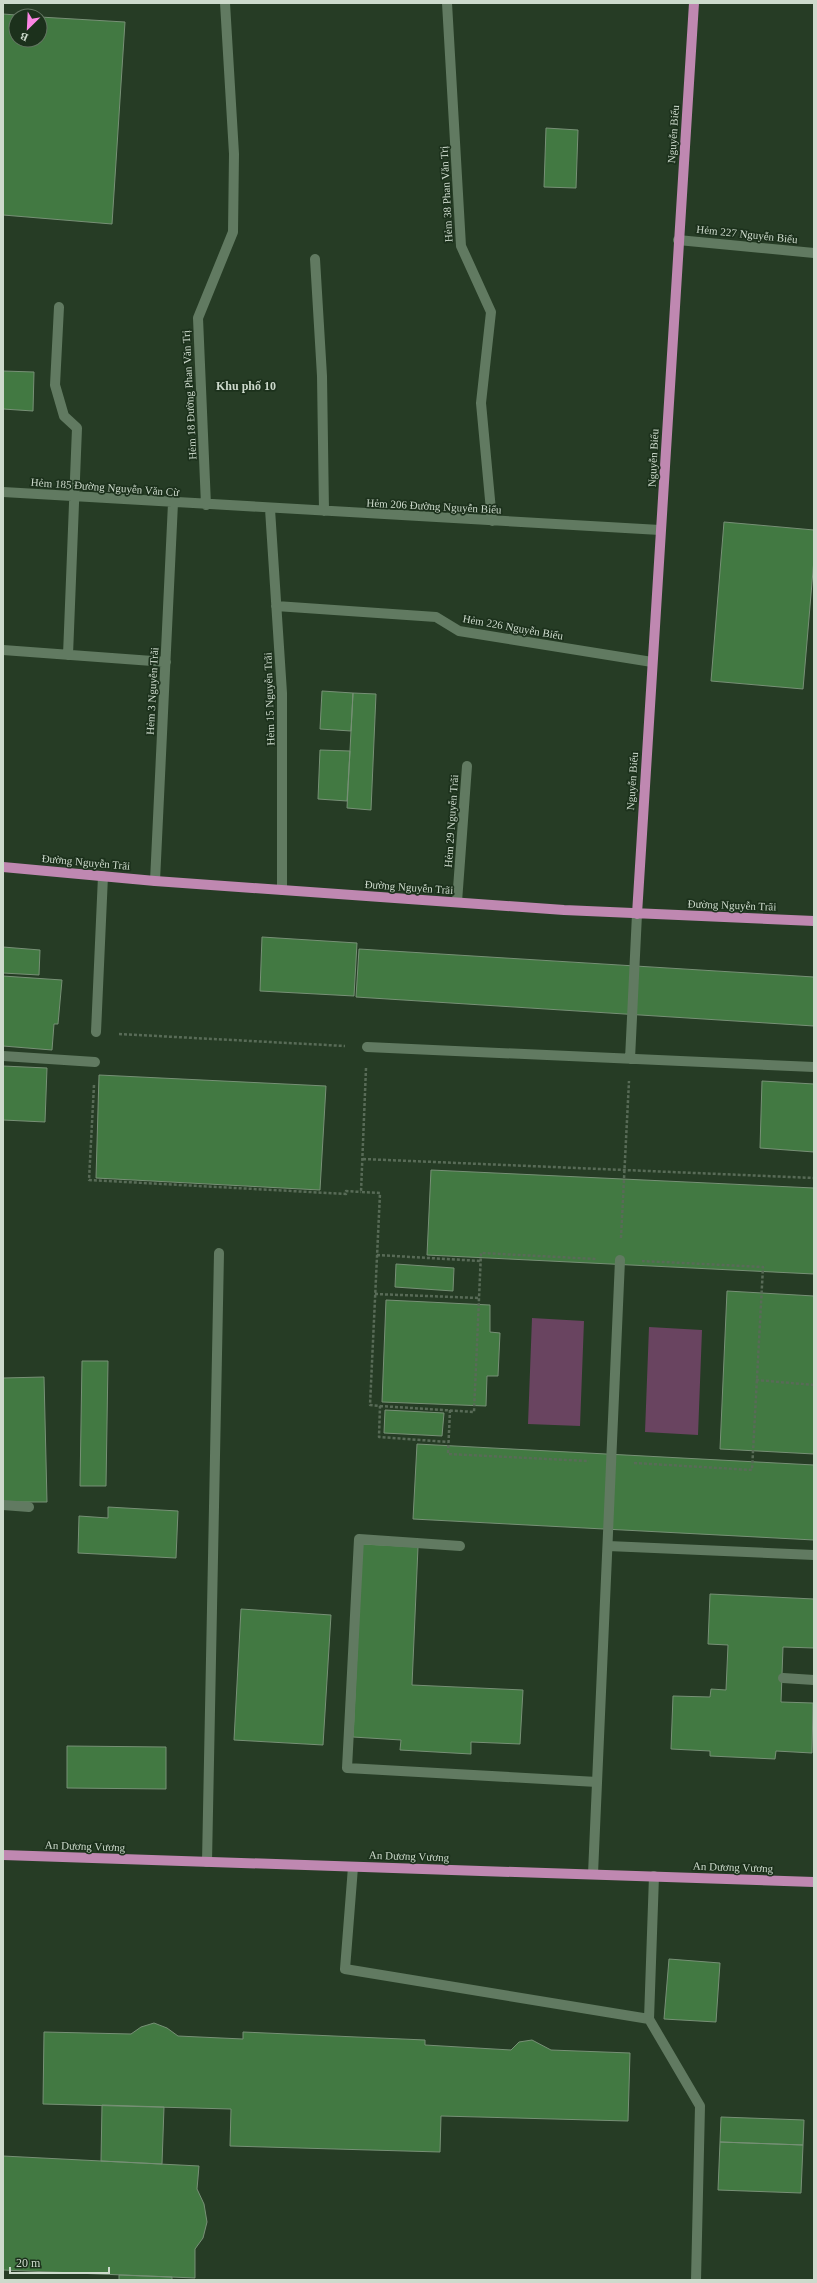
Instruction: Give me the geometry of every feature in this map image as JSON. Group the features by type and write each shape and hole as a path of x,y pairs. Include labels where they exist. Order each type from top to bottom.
{"main road":[{"name":"Nguyễn Biểu","path":"637,914 694,3"},
{"name":"Đường Nguyễn Trãi","path":"3,867 155,881 637,914 814,920"},
{"name":"An Dương Vương","path":"3,1855 814,1882"}],"street":[{"name":"Hẻm 18 Đường Phan Văn Trị","path":"206,505 198,318 233,232 234,154 225,3"},
{"name":"Hẻm 38 Phan Văn Trị","path":"447,3 461,246 490,312 480,403 492,521"},
{"name":"Hẻm 227 Nguyễn Biểu","path":"678,240 814,253"},
{"path":"315,259 322,376 324,511"},
{"path":"59,307 55,385 64,416 78,428 73,498 68,655"},
{"name":"Hẻm 185 Đường Nguyễn Văn Cừ","path":"3,492 73,498 206,505"},
{"name":"Hẻm 3 Nguyễn Trãi","path":"155,881 173,503"},
{"name":"Hẻm 206 Đường Nguyễn Biểu","path":"206,505 660,530"},
{"name":"Hẻm 15 Nguyễn Trãi","path":"270,509 282,693 282,890"},
{"name":"Hẻm 226 Nguyễn Biểu","path":"276,606 436,617 459,631 652,662"},
{"path":"3,650 166,662"},
{"name":"Hẻm 29 Nguyễn Trãi","path":"457,902 467,766"},
{"path":"96,1032 103,876"},
{"path":"630,1059 637,914"},
{"path":"367,1047 814,1067"},
{"path":"3,1056 95,1062"},
{"path":"207,1862 219,1253"},
{"path":"593,1874 620,1260"},
{"path":"3,1505 29,1507"},
{"path":"460,1546 359,1539 347,1768 597,1782"},
{"path":"608,1546 814,1555"},
{"path":"783,1678 814,1680"},
{"path":"353,1866 345,1969 649,2019"},
{"path":"654,1876 649,2019 700,2106 696,2280"}],"path":[{"path":"96,1032 367,1047 361,1192"},
{"path":"620,1260 630,1059"},
{"path":"95,1062 89,1180 346,1194 346,1191 380,1192 370,1405 474,1412 481,1254 763,1267 756,1380 814,1385"},
{"path":"363,1159 814,1178"},
{"path":"377,1255 480,1261"},
{"path":"375,1294 479,1298"},
{"path":"380,1406 379,1438 448,1442 450,1410"}],"shaded area":[{"path":"532,1318 584,1321 580,1426 528,1424"},
{"path":"649,1327 702,1330 698,1435 645,1432"}],"building":[{"path":"3,14 8,14 8,48 48,48 48,17 125,22 112,224 3,215"},
{"path":"546,128 578,130 576,188 544,187"},
{"path":"3,371 34,372 33,411 3,409"},
{"path":"724,522 814,530 814,559 803,689 711,681"},
{"path":"322,691 353,693 351,731 320,729"},
{"path":"353,693 376,694 371,810 347,808"},
{"path":"320,750 350,751 347,801 318,799"},
{"path":"262,937 357,943 354,996 260,991"},
{"path":"3,947 40,950 39,975 3,973"},
{"path":"359,949 814,977 814,1026 356,997"},
{"path":"3,976 62,980 58,1024 54,1024 52,1050 3,1046"},
{"path":"3,1066 47,1068 45,1122 3,1120"},
{"path":"99,1075 326,1086 320,1190 96,1178"},
{"path":"762,1081 814,1084 814,1152 760,1148"},
{"path":"431,1170 814,1188 814,1274 427,1255"},
{"path":"396,1264 454,1268 453,1291 395,1287"},
{"path":"727,1291 814,1296 814,1454 720,1449"},
{"path":"386,1300 490,1305 490,1332 500,1333 498,1376 487,1376 486,1406 382,1402"},
{"path":"82,1361 108,1361 106,1486 80,1486"},
{"path":"44,1377 47,1502 3,1502 3,1378"},
{"path":"385,1410 444,1413 442,1436 384,1433"},
{"path":"417,1444 814,1465 814,1540 413,1519"},
{"path":"108,1507 178,1511 176,1558 78,1553 79,1516 108,1518"},
{"path":"362,1544 418,1547 412,1685 523,1690 520,1744 471,1742 471,1754 400,1750 401,1740 353,1737"},
{"path":"710,1594 814,1599 814,1648 783,1647 781,1702 813,1703 812,1753 776,1751 775,1759 710,1756 710,1751 671,1749 673,1696 710,1697 711,1689 726,1690 728,1645 708,1644"},
{"path":"241,1609 331,1615 323,1745 234,1740"},
{"path":"67,1746 166,1747 166,1789 67,1788"},
{"path":"669,1959 720,1963 716,2022 664,2019"},
{"path":"154,2023 167,2028 178,2036 243,2039 243,2032 425,2040 425,2045 511,2050 519,2042 532,2040 551,2050 630,2053 628,2121 441,2116 440,2152 230,2146 231,2109 43,2104 44,2032 131,2034 141,2027"},
{"path":"102,2105 164,2107 162,2164 101,2161"},
{"path":"721,2117 804,2120 803,2145 720,2142"},
{"path":"720,2142 803,2145 801,2193 718,2190"},
{"path":"3,2156 199,2166 197,2189 204,2204 207,2222 203,2238 195,2249 195,2278 3,2270"},
{"path":"119,2275 172,2277 172,2280 119,2280"}],"district":[{"name":"Khu phố 10","path":"246,386"}]}
